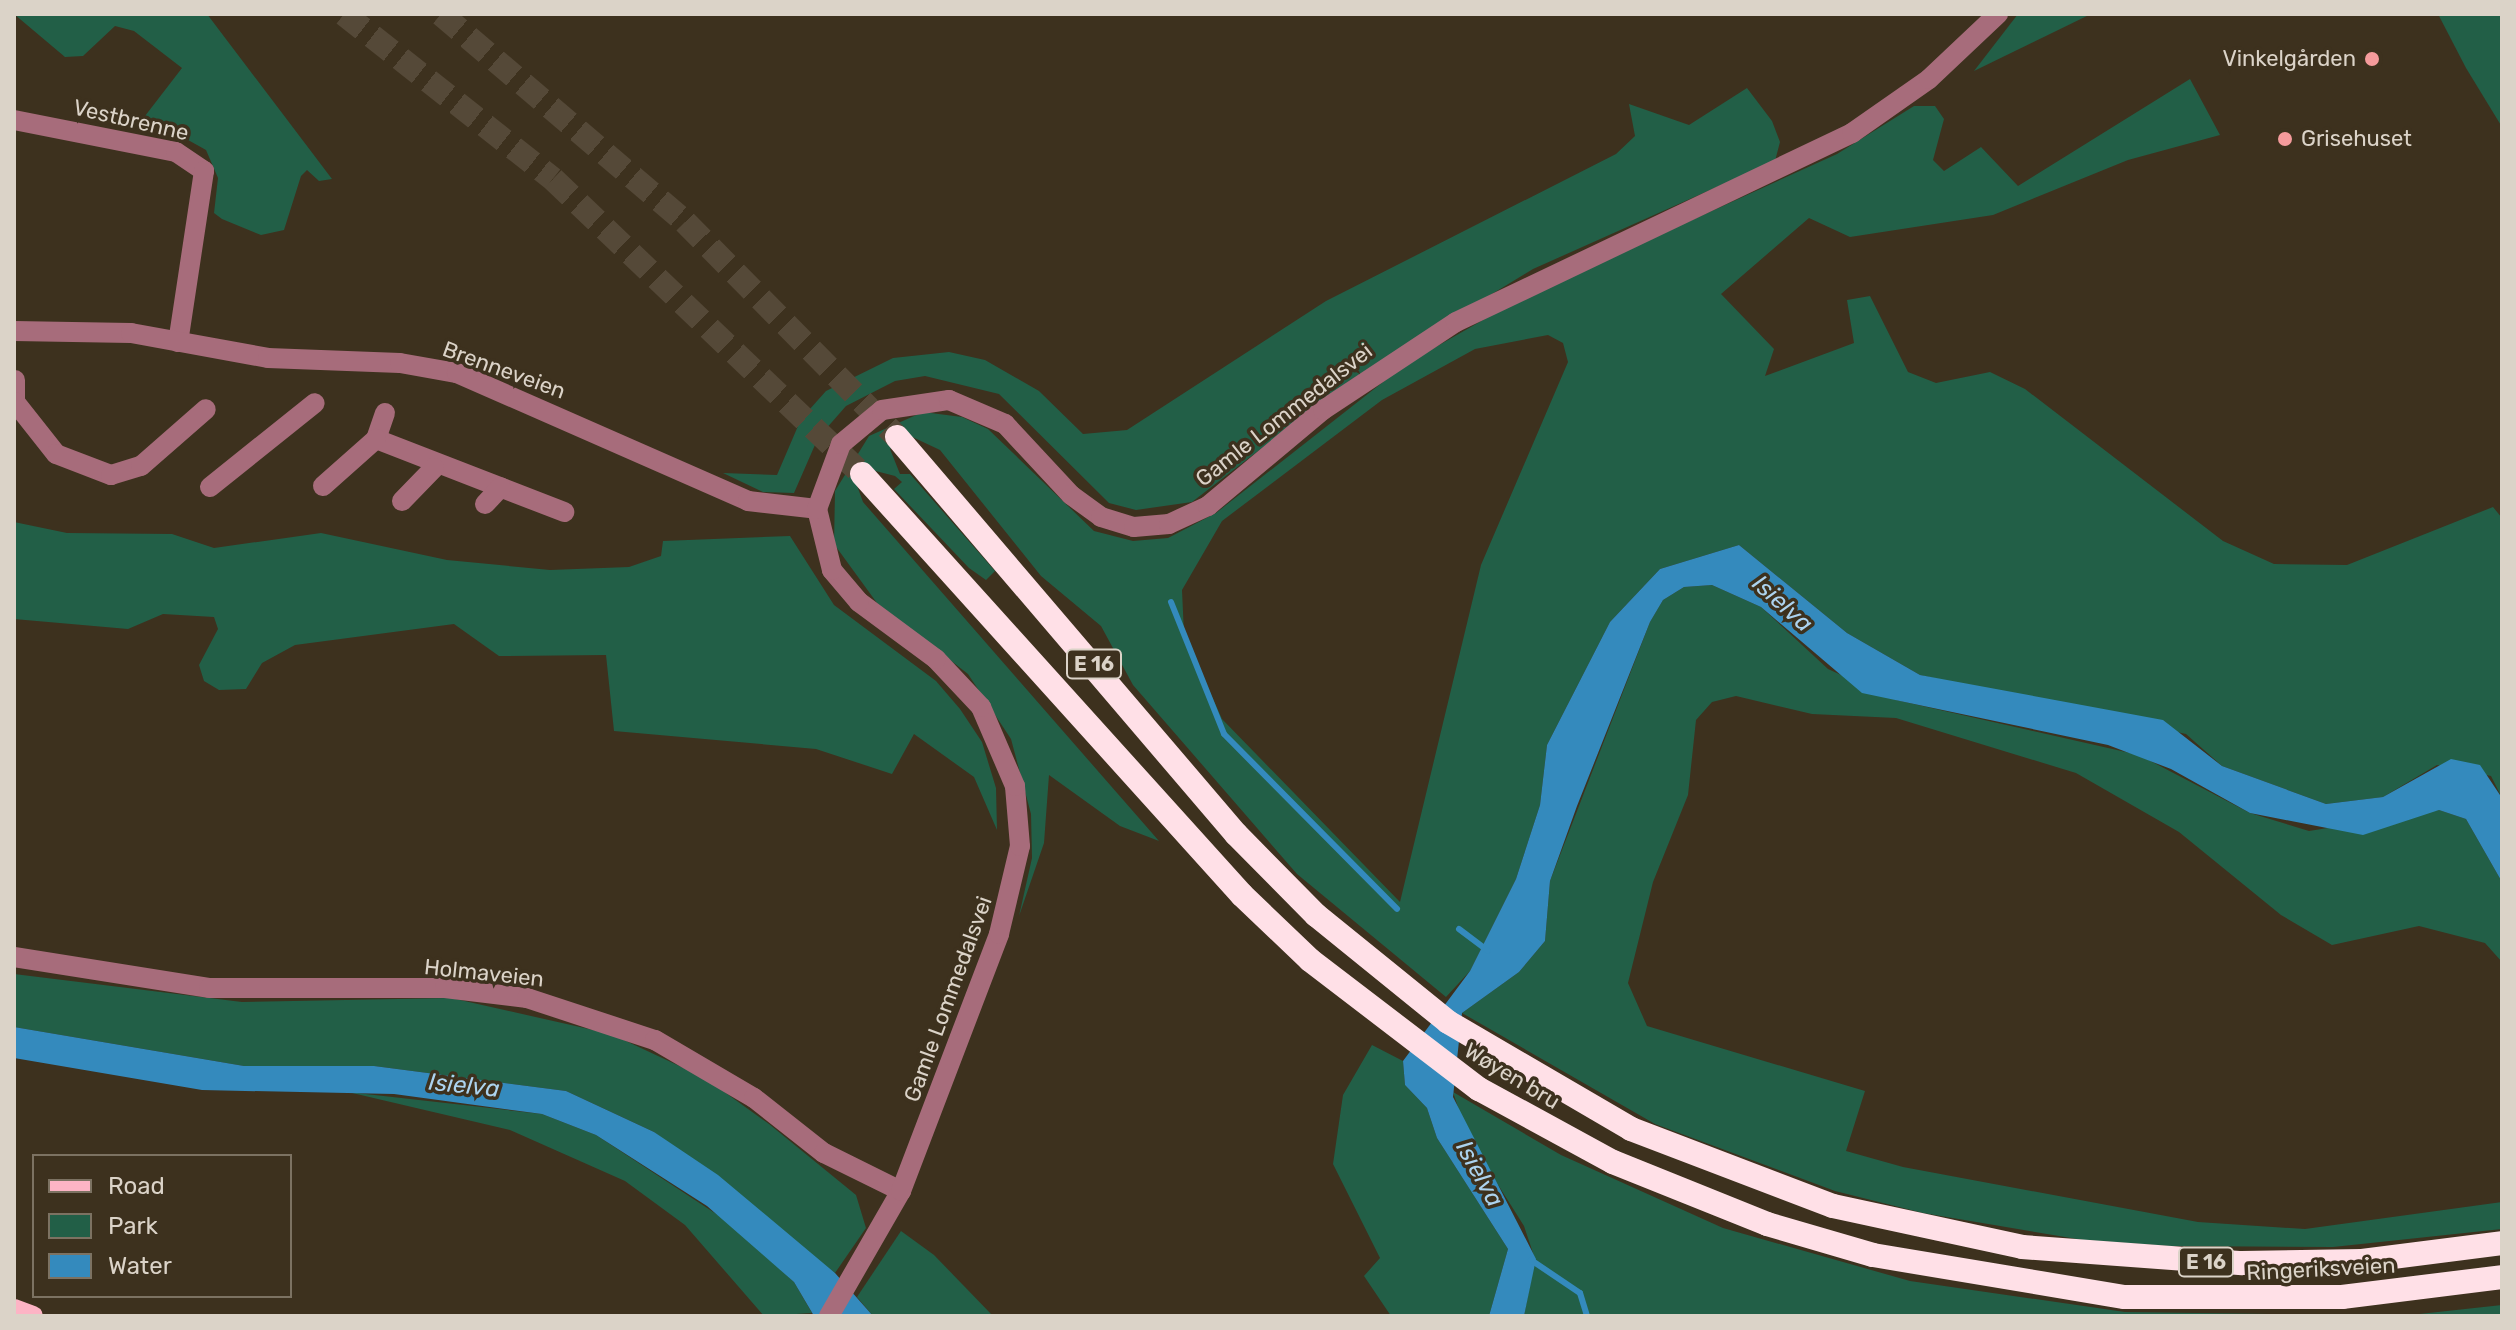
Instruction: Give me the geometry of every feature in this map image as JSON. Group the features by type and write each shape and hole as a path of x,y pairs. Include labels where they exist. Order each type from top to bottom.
{"highway":[{"name":"Wøyen bru","path":"897,437 1236,834 1409,994 1542,1082 1631,1129 1719,1168 1774,1188 1912,1226"},
{"name":"Wøyen bru","path":"862,474 1242,895 1390,1027 1479,1089 1613,1162 1767,1224 1905,1262"},
{"name":"Ringeriksveien","path":"1912,1226 2158,1261 2362,1261 2502,1243"},
{"name":"Ringeriksveien","path":"1905,1262 2125,1297 2241,1300 2502,1277"}],"main road":[{"path":"14,1309 33,1316"}],"street":[{"name":"Gamle Lommedalsvei","path":"829,1316 877,1241 901,1191 1006,914 1020,812 1008,762 981,707 936,659 844,585 824,550 817,509 830,462 856,427 882,410 928,399 969,405 1005,424 1071,495 1116,523 1150,527 1188,517 1410,349 1506,296 1818,153 1911,93 1998,14"},
{"name":"Vestbrenne","path":"14,120 176,152 204,171 178,342"},
{"name":"Brenneveien","path":"14,331 91,330 268,358 400,363 457,373 748,501 817,509"},
{"path":"15,380 15,402 56,454 111,475 141,466 206,409"},
{"path":"210,487 255,458 315,403"},
{"path":"323,486 376,439 385,413"},
{"path":"376,439 434,468 501,487 564,512"},
{"path":"402,501 434,468"},
{"path":"485,504 501,487"},
{"name":"Holmaveien","path":"14,957 209,988 445,988 527,998 655,1040 754,1098 824,1153 901,1191"}],"green space":[{"path":"14,14 207,14 332,179 319,181 307,170 301,176 284,230 261,235 222,219 214,213 218,178 206,150 145,116 182,68 134,31 115,26 83,56 65,57"},
{"path":"2018,14 2091,14 1974,71"},
{"path":"2438,14 2502,14 2502,127 2466,68"},
{"path":"2190,79 2220,135 2128,160 1993,215 1850,237 1809,218 1721,294 1774,349 1765,376 1854,343 1847,300 1870,296 1908,372 1936,383 1990,372 2025,389 2223,541 2274,564 2347,565 2493,507 2502,518 2502,798 2491,776 2437,765 2383,797 2326,804 2222,766 2186,734 1920,675 1847,633 1739,545 1660,569 1610,622 1547,745 1540,805 1516,879 1470,971 1446,997 1297,874 1133,685 1101,626 1041,576 940,450 906,434 890,449 900,474 910,474 995,571 986,580 969,568 894,489 902,482 895,476 868,469 855,480 863,502 1159,841 1120,826 1049,775 1044,843 1019,916 1032,858 1031,814 1011,739 968,674 877,603 834,544 835,491 869,436 923,412 962,417 988,429 1094,531 1133,541 1168,538 1216,513 1406,364 1527,295 1837,154 1914,106 1935,106 1944,119 1933,160 1944,171 1981,147 2018,186","holes":["1548,335 1563,343 1568,362 1481,565 1400,902 1222,719 1184,634 1182,590 1222,521 1382,400 1475,349"]},
{"path":"1747,88 1772,121 1780,142 1775,161 1533,269 1349,381 1192,502 1136,510 1109,503 999,394 925,376 895,381 846,406 818,438 794,493 763,492 723,473 777,475 801,419 826,391 893,358 949,352 985,360 1039,391 1083,434 1127,430 1326,301 1616,154 1635,136 1629,104 1689,125"},
{"path":"14,522 67,533 172,534 214,548 321,533 447,560 550,570 629,567 661,556 663,541 790,536 834,605 936,681 960,709 982,742 996,788 997,830 974,777 914,734 892,774 816,749 614,731 606,655 499,656 454,624 295,645 262,663 246,689 219,690 204,681 199,665 218,629 214,617 163,614 128,629 14,619"},
{"path":"1712,585 1761,607 1828,669 1896,700 2139,755 2250,813 2309,831 2439,810 2466,819 2502,882 2502,962 2485,943 2419,926 2332,945 2281,915 2179,832 2076,773 1896,718 1812,714 1736,696 1712,702 1696,720 1688,795 1653,882 1628,983 1647,1026 1865,1091 1846,1151 1903,1167 2198,1222 2305,1229 2502,1202 2502,1229 2333,1247 2170,1246 2083,1240 1923,1213 1835,1191 1655,1124 1462,1013 1519,972 1545,941 1550,881 1650,622 1663,600 1684,587"},
{"path":"14,974 242,1002 451,998 611,1034 705,1078 769,1124 856,1195 866,1228 835,1273 654,1132 566,1091 374,1066 244,1066 14,1027"},
{"path":"1372,1045 1403,1061 1405,1085 1427,1108 1437,1138 1508,1249 1489,1316 1391,1316 1364,1276 1380,1258 1333,1164 1343,1095"},
{"path":"348,1092 542,1114 596,1135 730,1223 794,1282 812,1313 764,1316 685,1225 625,1181 510,1130"},
{"path":"1453,1092 1561,1155 1723,1228 1910,1281 2125,1312 2401,1316 1524,1316 1535,1259 1524,1226 1468,1137"},
{"path":"901,1231 934,1255 993,1316 873,1316 857,1297"},
{"path":"2502,1305 2502,1316 2401,1316"}],"water":[{"name":"Isielva","path":"1739,545 1847,633 1920,675 2163,720 2222,766 2326,804 2383,797 2451,759 2480,765 2502,798 2502,882 2466,819 2439,810 2363,835 2250,813 2171,769 2108,745 1862,693 1761,607 1712,585 1684,587 1663,600 1650,622 1577,806 1550,881 1545,941 1519,972 1462,1013 1453,1097 1536,1259 1524,1316 1489,1316 1508,1249 1437,1138 1427,1108 1405,1085 1403,1061 1470,971 1516,879 1540,805 1547,745 1610,622 1660,569"},
{"name":"Isielva","path":"14,1027 244,1066 374,1066 566,1091 654,1132 718,1175 835,1273 873,1316 814,1316 794,1282 707,1206 596,1135 542,1114 394,1094 202,1090 14,1058"}],"waterway":[{"path":"1171,602 1224,734 1397,909"},
{"path":"1459,929 1488,951"},
{"path":"1531,1260 1580,1293 1587,1316"}],"tunnel":[{"path":"344,14 553,179 862,474"},
{"path":"441,14 685,222 897,437"}],"place":[{"name":"Vinkelgården","path":"2372,59"},
{"name":"Grisehuset","path":"2285,139"}]}
